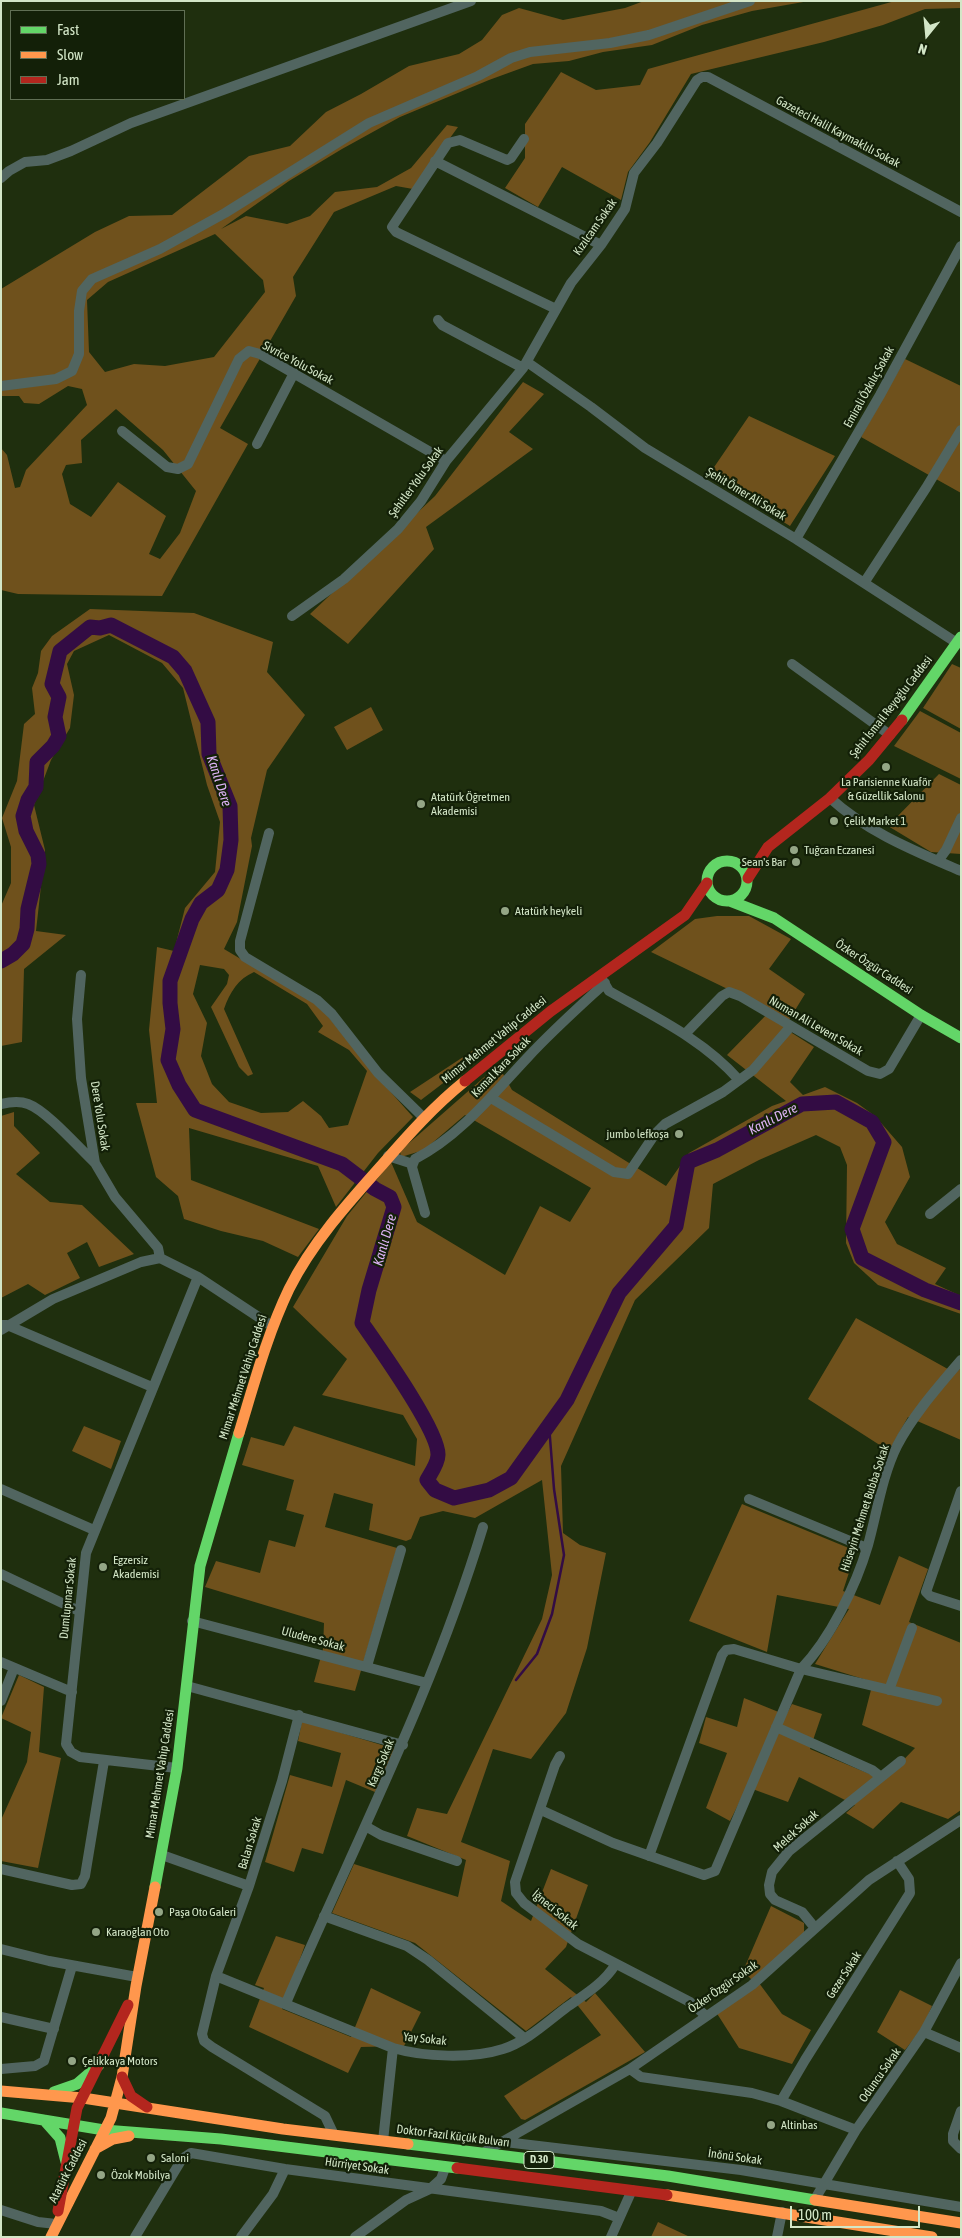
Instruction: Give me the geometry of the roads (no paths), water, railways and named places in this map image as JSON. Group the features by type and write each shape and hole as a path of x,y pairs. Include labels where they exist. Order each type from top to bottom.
{"main road":[{"name":"Şehit İsmail Reyoğlu Caddesi","path":"732,861 768,847 830,798 869,760 890,735 959,640"},
{"name":"Şehit İsmail Reyoğlu Caddesi","path":"748,881 768,847"},
{"path":"720,861 732,861 742,867 748,881 742,895 728,901 713,896 707,883 709,870 714,865 720,861"},
{"name":"Özker Özgür Caddesi","path":"748,881 774,918"},
{"name":"Mimar Mehmet Vahip Caddesi","path":"104,2130 111,2118 122,2077 137,1981 177,1768 187,1686 192,1621 200,1566 249,1396 272,1326 290,1288 316,1246 350,1200 424,1118 516,1038 603,979 685,915 707,883"},
{"name":"Mimar Mehmet Vahip Caddesi","path":"685,915 728,901"},
{"name":"Özker Özgür Caddesi","path":"728,901 774,918 921,1015 961,1038"},
{"name":"Mimar Mehmet Vahip Caddesi","path":"74,2125 77,2108 118,2028 137,1981"},
{"path":"45,2094 77,2084 99,2065"},
{"path":"122,2077 131,2096 149,2108"},
{"name":"Doktor Fazıl Küçük Bulvarı","path":"1,2091 116,2102 211,2119 668,2176 816,2198 961,2223"},
{"name":"D.30","path":"1,2113 104,2130 274,2145 632,2190 932,2237"},
{"path":"44,2120 56,2129 63,2146 66,2162"},
{"name":"Atatürk Caddesi","path":"52,2237 74,2125"},
{"name":"Atatürk Caddesi","path":"56,2224 104,2130"},
{"path":"95,2149 113,2139 153,2135"}],"street":[{"path":"1,178 9,171 26,162 55,157 131,123 472,1"},
{"path":"1,386 56,379 72,371 80,354 79,310 82,291 92,280 160,249 225,213 369,123 478,76 511,58 530,52 610,43 649,35 750,1"},
{"name":"Gazeteci Halil Kaymaklılı Sokak","path":"702,77 708,77 961,212"},
{"name":"Kızılcam Sokak","path":"525,365 571,283 625,209 634,174 657,143 697,80 702,77"},
{"path":"524,139 511,158 507,160 460,140 448,143 394,222 392,228 396,232 556,309"},
{"path":"435,161 600,245"},
{"name":"Emirali Özkılıç Sokak","path":"796,539 880,395 961,246"},
{"name":"Şehit Ömer Ali Sokak","path":"438,320 442,325 525,365 591,407 645,448 959,640"},
{"name":"Sivrice Yolu Sokak","path":"122,431 167,467 178,469 188,464 239,359 249,352 260,354 446,461"},
{"name":"Şehitler Yolu Sokak","path":"292,616 344,579 398,529 421,501 446,461 525,365"},
{"path":"257,444 294,373"},
{"path":"864,583 961,430"},
{"path":"792,664 890,735"},
{"path":"830,798 845,812 866,826 961,871"},
{"path":"938,861 946,850 961,818"},
{"path":"269,833 240,941 240,950 245,957 317,1000 332,1014 378,1073 424,1118"},
{"name":"Dere Yolu Sokak","path":"81,975 77,1012 81,1078 95,1163 131,1218 158,1248 160,1258"},
{"path":"603,979 609,991 685,1034 722,1060 738,1080"},
{"name":"Kemal Kara Sokak","path":"413,1164 416,1159 448,1137 490,1098 603,979"},
{"name":"Numan Ali Levent Sokak","path":"685,1034 722,996 729,992 740,996 868,1071 880,1074 890,1069 921,1015"},
{"path":"490,1098 614,1172 628,1174 655,1134 665,1124 723,1092 754,1070 791,1026"},
{"path":"1,1104 12,1102 28,1104 45,1115 95,1163"},
{"path":"388,1156 413,1164 412,1167 425,1212"},
{"path":"930,1214 961,1189"},
{"path":"3,1327 53,1299 140,1262 160,1258 198,1277 272,1326"},
{"name":"Dumlupınar Sokak","path":"104,1761 80,1757 71,1752 66,1744 86,1552 198,1277"},
{"path":"3,1327 152,1387"},
{"name":"Hüseyin Mehmet Bubba Sokak","path":"649,1856 704,1875 716,1871 801,1669 812,1658 844,1605 867,1548 883,1488 897,1446 929,1397 961,1360"},
{"path":"1,1490 94,1530"},
{"path":"961,1491 926,1592 930,1596 961,1606"},
{"path":"749,1499 867,1548"},
{"name":"Kargı Sokak","path":"286,2003 403,1744 472,1563 483,1528"},
{"path":"367,1666 401,1550"},
{"path":"1,1574 79,1611"},
{"name":"Uludere Sokak","path":"192,1621 427,1683"},
{"path":"889,1690 912,1628"},
{"path":"541,1810 649,1856 722,1655 726,1650 734,1649 801,1669 937,1701"},
{"path":"1,1662 72,1692"},
{"path":"1,1701 14,1668"},
{"path":"187,1686 403,1744"},
{"name":"Balan Sokak","path":"216,1976 249,1886 282,1781 299,1715"},
{"path":"776,1727 872,1770 881,1776"},
{"name":"İğneci Sokak","path":"560,1756 555,1765 515,1882 516,1893 524,1903 578,1944 690,2002 706,2015"},
{"path":"1,1869 72,1885 81,1884 85,1876 104,1761 177,1768"},
{"name":"Melek Sokak","path":"815,1928 802,1912 775,1900 770,1894 769,1885 772,1872 789,1851 901,1761"},
{"name":"Özker Özgür Sokak","path":"483,2152 505,2142 630,2069 752,1985 869,1880 961,1820"},
{"path":"367,1827 381,1835 457,1861"},
{"path":"162,1856 249,1886"},
{"name":"Gezer Sokak","path":"781,2101 910,1893 909,1879 897,1861"},
{"path":"324,1916 407,1946 428,1960 524,2038"},
{"path":"1,1949 137,1981"},
{"name":"Yay Sokak","path":"216,1976 409,2053 429,2055 474,2054 503,2049 524,2038 591,1990 609,1975 616,1965"},
{"path":"1,2069 35,2066 44,2061 72,1966"},
{"name":"Oduncu Sokak","path":"816,2198 856,2130 924,2032 960,1966"},
{"path":"216,1976 202,2034 204,2041 325,2116 334,2135"},
{"path":"1,2017 54,2029"},
{"path":"924,2032 961,2048"},
{"path":"383,2141 393,2048"},
{"path":"630,2069 641,2077 752,2093 781,2101 856,2130"},
{"path":"961,2112 953,2134 953,2141 961,2149"},
{"name":"İnönü Sokak","path":"505,2142 670,2160 826,2183 961,2207"},
{"name":"Hürriyet Sokak","path":"135,2237 182,2158 192,2153 284,2169 601,2211 619,2218"},
{"path":"363,2235 406,2200 430,2189 441,2179 445,2168"},
{"path":"241,2237 272,2194 284,2169"},
{"path":"611,2237 632,2190"},
{"path":"1,2210 38,2222 56,2224"},
{"path":"777,2237 782,2212"}],"waterway":[{"name":"Kanlı Dere","path":"1,961 13,954 23,944 27,929 28,909 39,864 38,855 26,831 23,816 28,800 36,787 37,762 53,746 59,736 55,717 59,697 52,684 60,651 90,627 100,628 111,625 173,657 185,671 208,722 209,754 230,806 231,840 227,870 218,890 201,903 192,919 170,981 173,1029 168,1060 179,1085 195,1110 342,1164 375,1189 390,1197 394,1207 369,1290 362,1323 419,1409 436,1443 438,1458 427,1480 435,1490 454,1498 489,1490 511,1478 567,1400 619,1293 676,1226 688,1162 717,1150 802,1104 836,1102 872,1122 884,1142 852,1229 862,1258 925,1290 961,1303"},
{"path":"516,1680 537,1654 552,1614 564,1555 554,1489 549,1425"}],"place":[{"name":"La Parisienne Kuaför & Güzellik Salonu","path":"886,767"},
{"name":"Atatürk Öğretmen Akademisi","path":"421,804"},
{"name":"Çelik Market 1","path":"834,821"},
{"name":"Tuğcan Eczanesi","path":"794,850"},
{"name":"Sean's Bar","path":"796,862"},
{"name":"Atatürk heykeli","path":"505,911"},
{"name":"jumbo lefkoşa","path":"679,1134"},
{"name":"Egzersiz Akademisi","path":"103,1567"},
{"name":"Paşa Oto Galeri","path":"159,1912"},
{"name":"Karaoğlan Oto","path":"96,1932"},
{"name":"Çelikkaya Motors","path":"72,2061"},
{"name":"Altinbas","path":"771,2125"},
{"name":"Saloni","path":"151,2158"},
{"name":"Özok Mobilya","path":"101,2175"}]}
